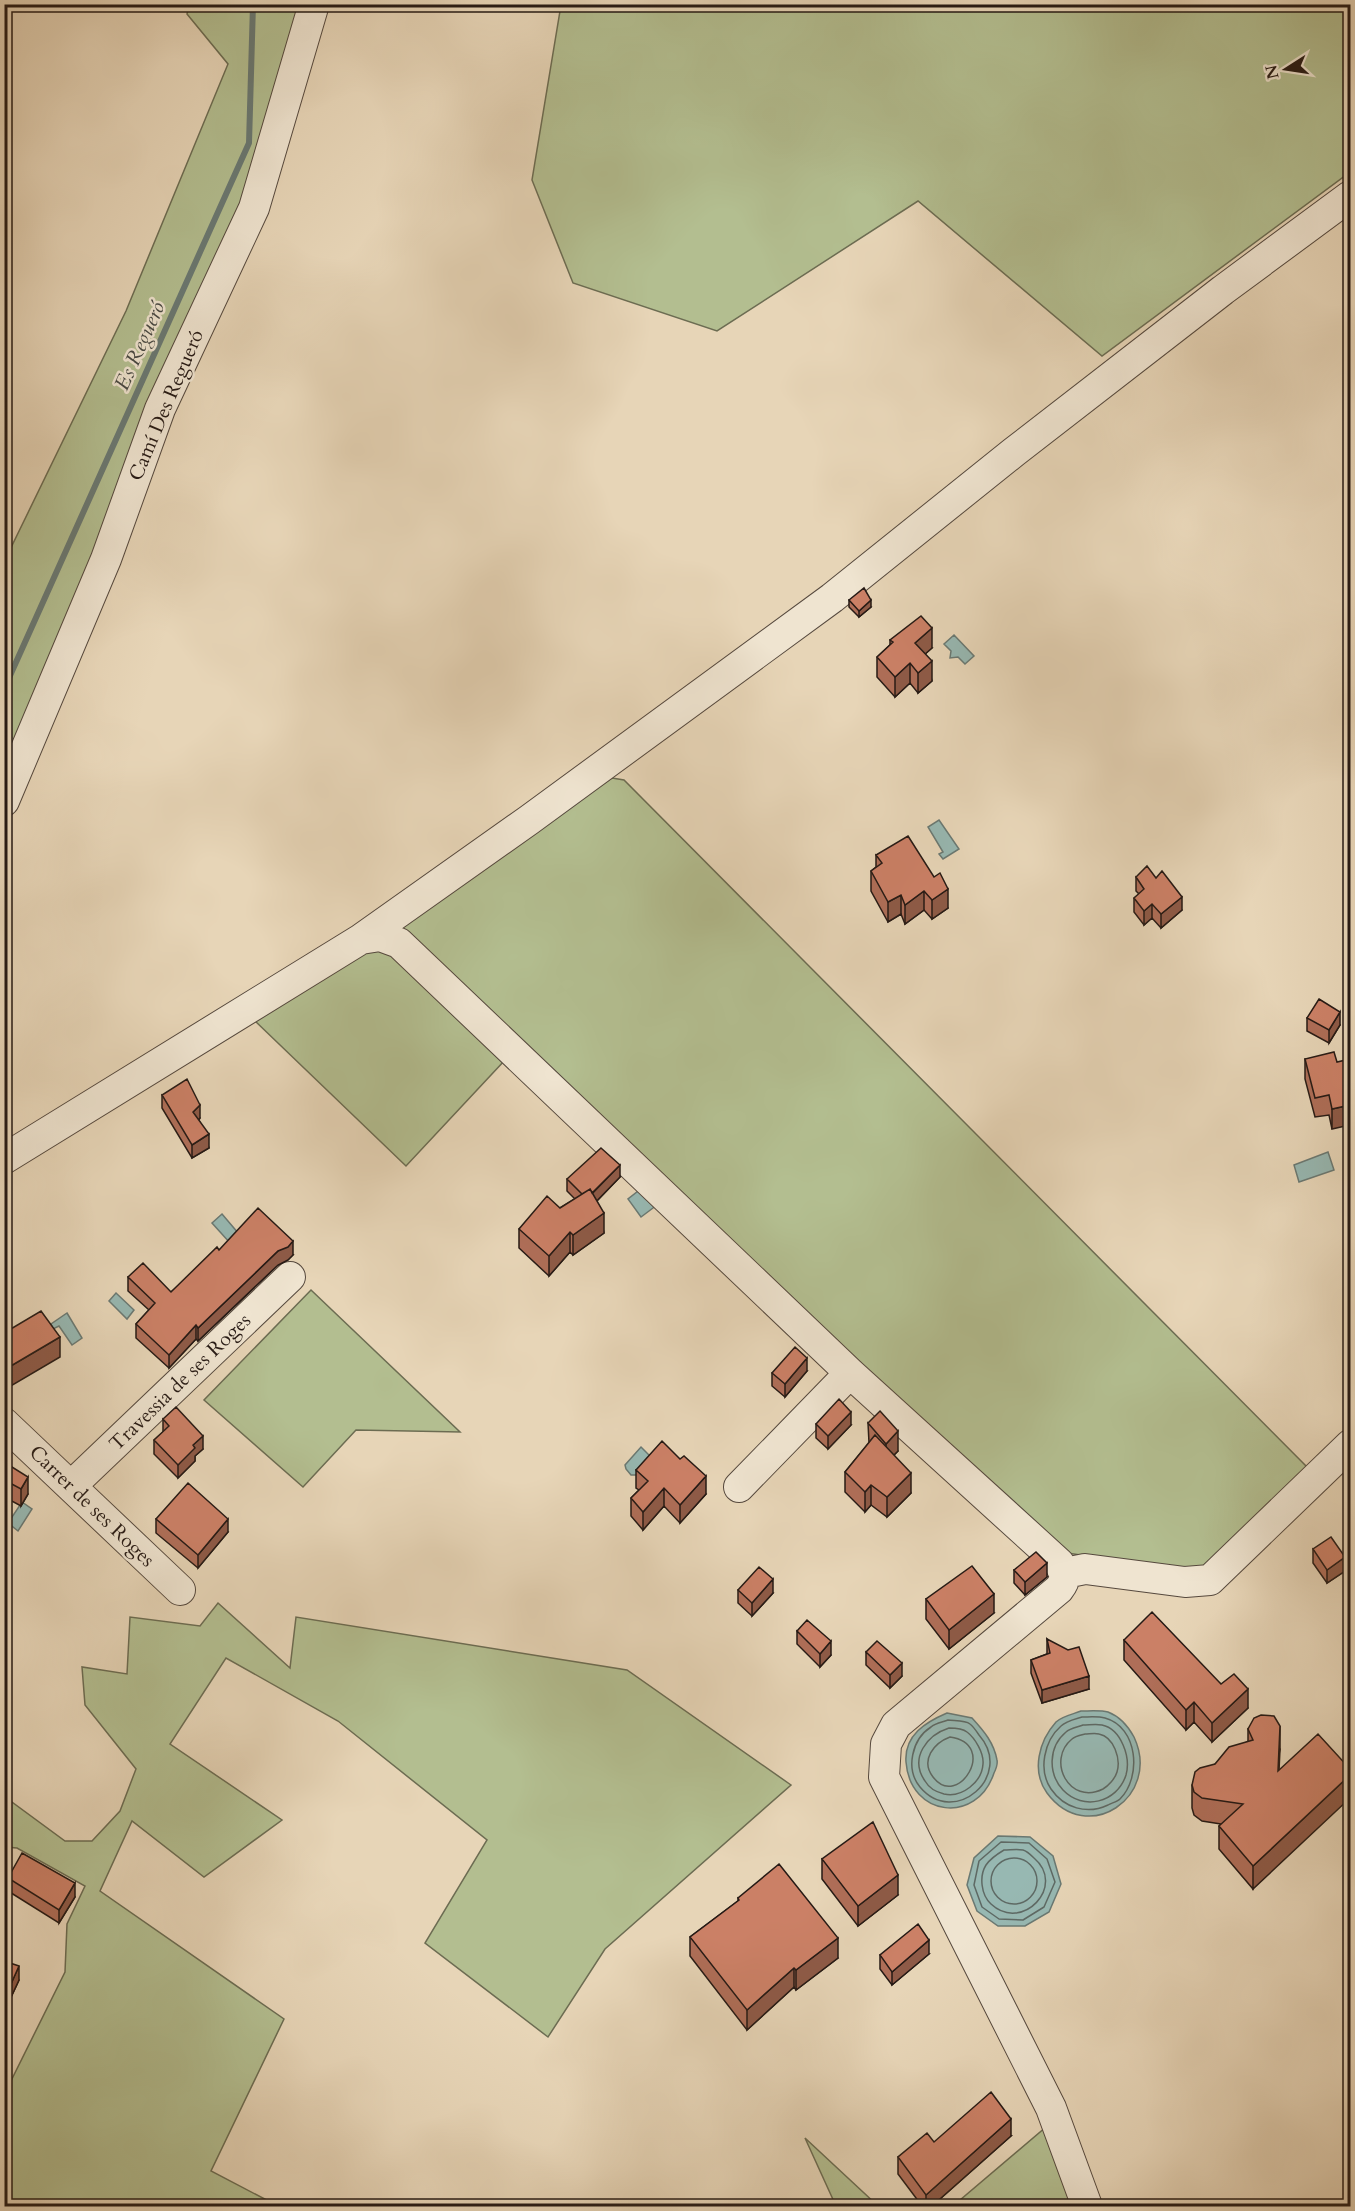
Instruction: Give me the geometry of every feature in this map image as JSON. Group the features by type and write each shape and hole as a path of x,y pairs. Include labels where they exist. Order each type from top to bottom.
{"street":[{"name":"Camí Des Regueró","path":"4,801 106,559 160,409 254,208 314,4"},
{"path":"4,1159 361,939 529,820 832,598 1168,332 1350,196"},
{"path":"361,939 380,936 399,944 850,1373 1059,1563 1065,1573 1065,1581 1059,1589 896,1725 886,1744 884,1777 1051,2108 1086,2206"},
{"name":"Travessia de ses Roges","path":"71,1486 290,1277"},
{"path":"739,1487 850,1373"},
{"name":"Carrer de ses Roges","path":"4,1423 180,1590"},
{"path":"1065,1573 1085,1569 1185,1582 1210,1580 1350,1445"}],"green space":[{"path":"189,5 303,5 260,167 5,763 5,560 126,311 228,64 187,14"},
{"path":"561,5 1350,5 1350,172 1102,356 918,201 717,331 573,283 532,180"},
{"path":"612,778 624,780 1309,1469 1197,1573 1061,1552 397,925"},
{"path":"377,942 505,1060 406,1166 253,1019"},
{"path":"311,1290 460,1432 356,1430 303,1487 204,1400"},
{"path":"218,1603 290,1668 296,1617 627,1670 791,1785 605,1949 548,2037 425,1943 487,1840 338,1721 226,1658 170,1744 282,1820 204,1877 132,1821 100,1891 284,2019 211,2171 278,2206 6,2206 5,2093 65,1972 67,1924 85,1886 17,1848 5,1847 5,1797 65,1841 92,1841 120,1811 136,1769 85,1705 82,1667 127,1674 130,1617 200,1626"},
{"path":"1046,2127 1075,2206 953,2206"},
{"path":"805,2138 878,2206 836,2206"}],"water":[{"path":"954,635 974,656 965,664 958,657 950,658 951,651 944,644"},
{"path":"939,820 959,849 943,859 939,854 943,852 928,827"},
{"path":"1328,1152 1334,1170 1299,1182 1294,1165"},
{"path":"642,1188 657,1205 641,1217 628,1199"},
{"path":"222,1214 239,1234 230,1243 212,1223"},
{"path":"116,1293 134,1310 127,1319 109,1301"},
{"path":"67,1313 82,1338 72,1345 59,1326 53,1329 51,1324"},
{"path":"641,1447 650,1456 636,1475 631,1475 625,1465"},
{"path":"22,1502 32,1509 18,1531 8,1523"},
{"path":"1081,1711 1105,1711 1120,1719 1134,1737 1140,1759 1138,1779 1129,1795 1116,1808 1099,1815 1081,1815 1063,1809 1047,1793 1039,1775 1041,1747 1050,1730 1059,1720"},
{"path":"947,1713 972,1718 994,1748 997,1764 986,1790 974,1801 960,1807 945,1808 931,1803 919,1794 910,1780 906,1753 913,1737 924,1725"},
{"path":"998,1836 1030,1837 1053,1856 1061,1884 1049,1912 1025,1926 998,1926 977,1911 967,1885 974,1858"}],"building":[{"path":"864,588 871,600 859,611 849,600"},
{"path":"921,616 932,628 915,643 932,661 918,673 910,663 895,677 877,657 893,642 890,640"},
{"path":"908,836 934,877 940,873 948,889 932,900 924,891 905,905 901,895 888,902 871,871 882,863 876,855"},
{"path":"1147,866 1156,878 1162,871 1182,897 1161,914 1152,904 1144,911 1134,898 1144,889 1136,877"},
{"path":"1319,999 1340,1012 1329,1030 1307,1018"},
{"path":"1334,1052 1337,1062 1350,1059 1350,1105 1332,1109 1329,1095 1315,1098 1305,1059"},
{"path":"187,1079 200,1105 193,1112 209,1134 192,1145 162,1095"},
{"path":"601,1148 620,1165 592,1193 590,1189 582,1194 567,1179"},
{"path":"590,1189 604,1213 573,1235 570,1232 549,1256 519,1229 547,1196 560,1208"},
{"path":"258,1208 293,1241 288,1247 278,1251 198,1328 196,1325 169,1355 136,1324 155,1303 128,1277 143,1263 171,1292 217,1247 219,1250"},
{"path":"41,1311 60,1337 4,1370 4,1333"},
{"path":"795,1347 807,1358 785,1384 772,1373"},
{"path":"839,1399 851,1412 828,1436 816,1424"},
{"path":"176,1407 203,1436 178,1465 154,1440 169,1426 163,1419"},
{"path":"880,1411 898,1431 886,1444 868,1423"},
{"path":"875,1435 911,1473 887,1497 871,1485 865,1492 845,1472"},
{"path":"662,1441 680,1459 684,1456 706,1476 680,1505 664,1488 643,1512 631,1498 648,1481 636,1470"},
{"path":"4,1462 28,1477 21,1489 10,1483 4,1492"},
{"path":"188,1483 228,1519 198,1555 156,1519"},
{"path":"1331,1537 1345,1557 1327,1570 1313,1549"},
{"path":"1036,1552 1047,1563 1025,1582 1014,1570"},
{"path":"972,1566 994,1594 949,1630 926,1599"},
{"path":"759,1567 773,1579 752,1603 738,1590"},
{"path":"1152,1612 1221,1684 1234,1674 1248,1689 1212,1723 1194,1702 1186,1710 1124,1640"},
{"path":"807,1620 831,1641 820,1654 797,1631"},
{"path":"1047,1639 1068,1650 1079,1647 1089,1676 1042,1690 1031,1660 1050,1653"},
{"path":"877,1641 902,1663 890,1675 866,1652"},
{"path":"1261,1715 1274,1716 1280,1726 1278,1771 1318,1734 1350,1769 1350,1775 1253,1866 1219,1826 1243,1804 1202,1798 1194,1792 1192,1785 1195,1772 1200,1768 1215,1764 1229,1747 1253,1740 1248,1729 1254,1718"},
{"path":"873,1822 898,1875 858,1906 822,1859"},
{"path":"22,1853 75,1883 59,1910 8,1878"},
{"path":"779,1864 838,1938 796,1970 794,1968 747,2010 690,1937 739,1900 738,1898"},
{"path":"918,1924 929,1940 892,1972 880,1955"},
{"path":"4,1961 19,1966 6,1995 4,1994"},
{"path":"991,2092 1011,2119 926,2195 898,2157 927,2133 934,2142"}],"waterway":[{"name":"Es Regueró","path":"4,689 249,143 253,4"}]}
